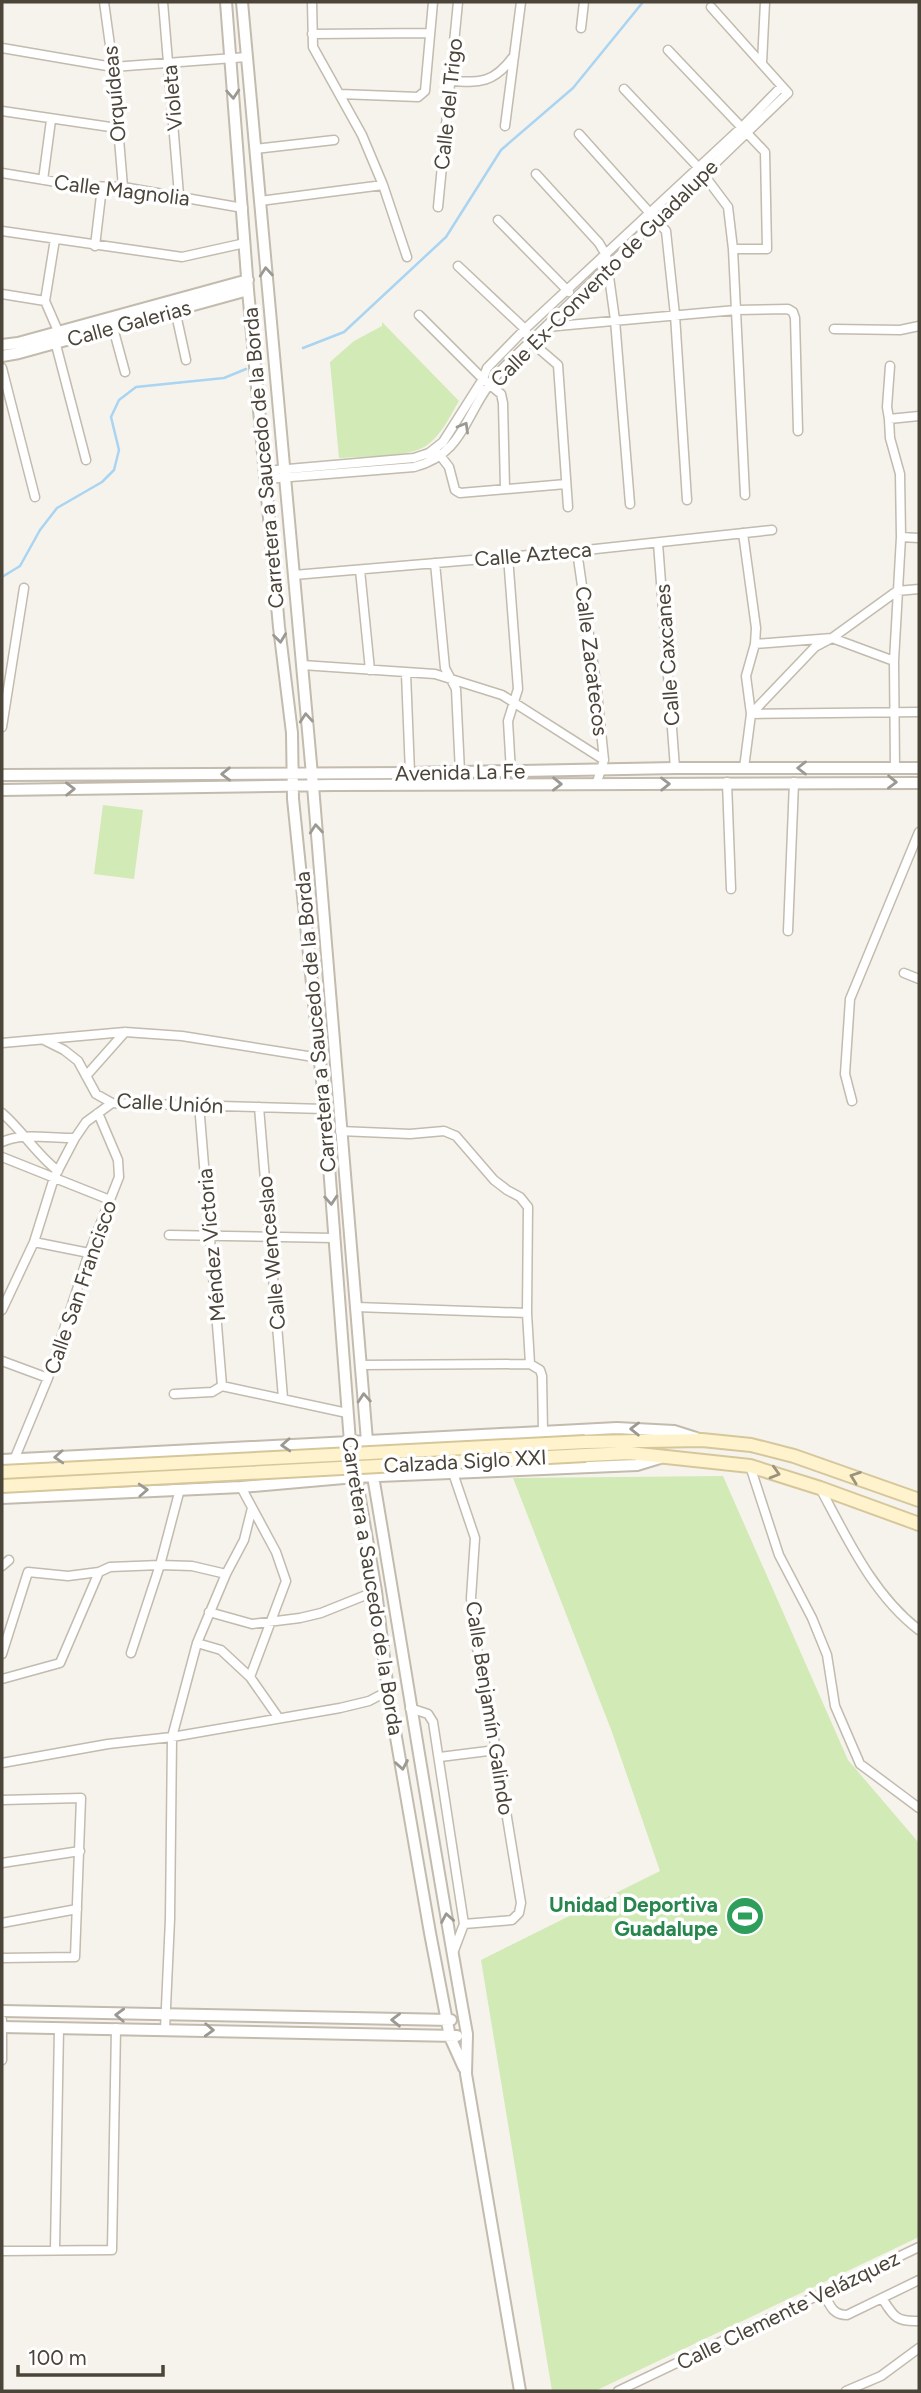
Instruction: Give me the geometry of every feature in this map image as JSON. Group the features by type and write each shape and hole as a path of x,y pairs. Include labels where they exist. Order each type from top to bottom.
{"main road":[{"name":"Calzada Siglo XXI","path":"2,1486 702,1440 771,1449 919,1500"},
{"name":"Calzada Siglo XXI","path":"2,1472 377,1454 586,1448 750,1466 919,1524"}],"street":[{"name":"Orquídeas","path":"104,2 113,67 123,187"},
{"name":"Violeta","path":"163,2 179,195"},
{"name":"Carretera a Saucedo de la Borda","path":"226,2 248,285 279,627 292,733 293,786 320,1058 350,1442 376,1591 388,1691 447,2021 450,2037 466,2074"},
{"name":"Carretera a Saucedo de la Borda","path":"242,2 312,773 367,1441 467,2034 466,2074"},
{"path":"312,2 313,47 362,135 383,185 407,257"},
{"path":"340,94 418,97 425,90 433,2"},
{"name":"Calle del Trigo","path":"438,207 458,2"},
{"path":"505,126 521,2"},
{"path":"581,28 584,2"},
{"path":"762,63 765,2"},
{"path":"711,7 782,86"},
{"path":"312,34 430,33"},
{"path":"2,48 113,67 247,57"},
{"path":"667,50 765,152 767,248 733,249"},
{"path":"450,81 486,80 506,66 514,55"},
{"name":"Calle Ex-Convento de Guadalupe","path":"438,453 448,434 486,382 545,327 701,170 788,93 782,86 745,130"},
{"path":"624,89 701,170 728,207 733,249 745,495"},
{"path":"2,111 117,128"},
{"path":"43,180 51,120"},
{"path":"579,134 666,231 675,315 687,500"},
{"path":"255,149 334,140"},
{"name":"Calle Magnolia","path":"2,173 179,195 243,208"},
{"path":"536,174 606,254 615,320 629,504"},
{"path":"260,201 383,185"},
{"path":"95,246 102,187"},
{"name":"Calle Ex-Convento de Guadalupe","path":"486,382 487,368 528,327 606,254 653,216"},
{"path":"498,220 569,289 570,301"},
{"path":"2,231 182,257 245,243"},
{"path":"55,239 45,301 86,460"},
{"path":"458,266 528,327 530,341 558,365 568,507"},
{"name":"Calle Galerias","path":"5,355 56,336 248,285"},
{"path":"2,294 45,301"},
{"path":"174,304 186,360"},
{"path":"528,327 736,310 788,309 793,312 795,318 798,430"},
{"path":"419,315 501,394 505,489"},
{"path":"111,321 125,372"},
{"path":"834,329 900,330 919,326"},
{"path":"5,355 35,496"},
{"path":"890,366 887,407 890,438 900,474 901,537 894,661 895,768"},
{"path":"889,419 919,416"},
{"path":"266,475 414,467 427,463 438,453 449,467 456,489 460,493 566,484"},
{"name":"Calle Azteca","path":"293,575 577,551 772,530"},
{"path":"743,533 757,628 746,676 751,714 744,768"},
{"path":"901,537 919,538"},
{"name":"Calle Caxcanes","path":"659,543 675,768"},
{"name":"Calle Zacatecos","path":"577,551 596,683 603,766"},
{"path":"508,556 518,689 508,721 511,772"},
{"path":"435,564 445,668 456,689 460,772"},
{"path":"360,570 370,670"},
{"path":"2,727 23,588"},
{"path":"751,714 815,647 832,638 897,591 919,589"},
{"path":"755,644 832,638 894,661"},
{"path":"302,665 435,674 502,695 603,766 596,785"},
{"path":"406,673 410,773"},
{"path":"751,714 919,712"},
{"name":"Avenida La Fe","path":"2,775 511,772 603,766 919,768"},
{"path":"727,782 731,888"},
{"name":"Avenida La Fe","path":"2,790 727,782 919,783"},
{"path":"788,931 794,782"},
{"path":"852,1101 845,1073 850,999 919,832"},
{"path":"904,973 919,979"},
{"path":"2,1043 125,1032 182,1036 320,1058"},
{"path":"86,1076 125,1032"},
{"name":"Calle Unión","path":"44,1040 78,1061 96,1094 112,1103 324,1109"},
{"path":"2,1310 34,1242 56,1175 75,1138 86,1122 112,1103"},
{"name":"Méndez Victoria","path":"199,1104 222,1386"},
{"name":"Calle Wenceslao","path":"259,1107 283,1398"},
{"path":"2,1113 14,1123 56,1175"},
{"name":"Calle San Francisco","path":"14,1460 48,1378 89,1253 119,1177 118,1160 98,1113"},
{"path":"341,1131 410,1134 444,1131 463,1142 494,1180 520,1197 528,1207 527,1313 530,1364"},
{"path":"2,1142 22,1135 75,1138"},
{"path":"2,1157 56,1175 110,1200"},
{"path":"169,1235 334,1238"},
{"path":"34,1242 89,1253"},
{"path":"356,1307 527,1313"},
{"path":"2,1361 48,1378"},
{"path":"361,1365 530,1364 540,1370 542,1376 543,1432"},
{"path":"174,1394 212,1392 222,1386 347,1413"},
{"name":"Calzada Siglo XXI","path":"2,1460 641,1429 674,1431 702,1440"},
{"path":"414,1474 409,1457 411,1447 418,1438"},
{"path":"317,1444 328,1457 329,1466 324,1479"},
{"path":"2,1498 241,1487 373,1476 637,1465 660,1458"},
{"path":"750,1466 779,1555 812,1618 827,1655 835,1706 860,1764 919,1808"},
{"name":"Calle Benjamín Galindo","path":"453,1473 475,1538 471,1598 475,1637 521,1903 519,1913 512,1920 464,1924"},
{"path":"241,1487 276,1552 286,1581 250,1677"},
{"path":"820,1488 859,1559 901,1616 919,1630"},
{"path":"131,1653 160,1565 180,1489"},
{"path":"165,2029 170,1919 172,1737 197,1643 226,1574 244,1540 252,1508"},
{"path":"2,1654 28,1572 68,1576 99,1572 110,1567 160,1565 192,1566 226,1574"},
{"path":"2,1679 60,1663 99,1572"},
{"path":"209,1612 252,1624 300,1618 321,1613 376,1591"},
{"path":"197,1643 221,1650 250,1677 278,1717"},
{"path":"2,1763 340,1708 369,1700 388,1691"},
{"path":"410,1708 428,1714 433,1722 440,1757 464,1924 453,1953"},
{"path":"440,1757 496,1749"},
{"path":"2,1800 81,1798 75,1957 2,1958"},
{"path":"2,1863 80,1851"},
{"path":"2,1923 77,1909"},
{"path":"2,2011 447,2021 464,2017"},
{"path":"2,2020 2,2060"},
{"path":"2,2027 450,2037 467,2034"},
{"path":"55,2250 59,2028"},
{"path":"2,2251 113,2250 116,2028"},
{"path":"466,2074 520,2391"},
{"name":"Calle Clemente Velázquez","path":"618,2391 919,2247"},
{"path":"823,2292 833,2312 848,2315 919,2280"},
{"path":"882,2298 892,2315 903,2322 919,2321"},
{"path":"846,2391 881,2376 919,2348"}],"green space":[{"path":"382,322 459,401 441,431 426,446 396,455 339,458 330,362 354,341 382,326"},
{"path":"103,805 143,810 134,879 94,874"},
{"name":"Unidad Deportiva Guadalupe","path":"723,1476 848,1760 919,1843 919,2237 595,2391 552,2391 481,1960 660,1871 612,1732 513,1478"}],"waterway":[{"path":"303,348 344,332 446,237 501,150 573,88 643,2"},
{"path":"2,577 20,566 40,530 57,508 102,482 114,470 119,450 111,417 119,400 136,387 224,378 246,369"}],"place":[{"name":"Unidad Deportiva Guadalupe","path":"745,1916"}]}
